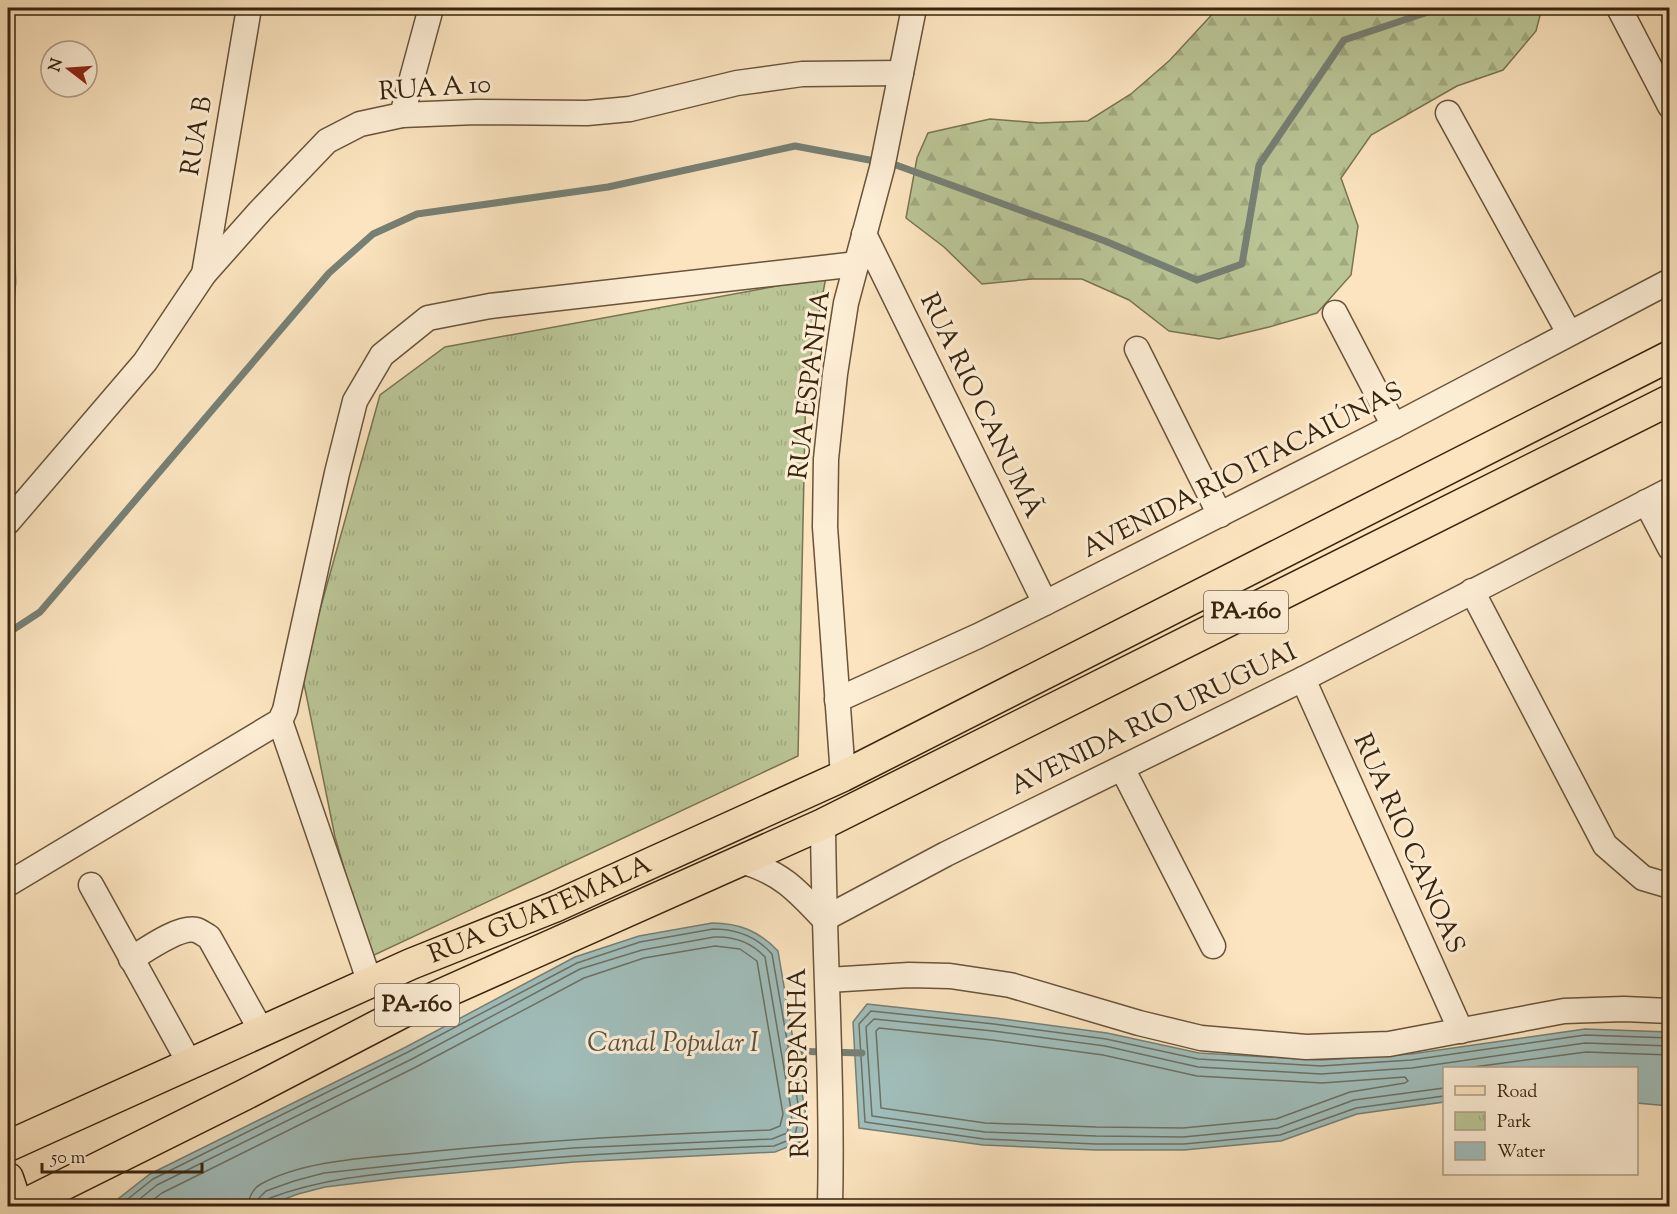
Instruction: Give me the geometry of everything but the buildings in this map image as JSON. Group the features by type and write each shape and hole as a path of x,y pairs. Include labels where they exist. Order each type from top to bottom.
{"main road":[{"name":"PA-160","path":"843,776 1670,356"},
{"name":"PA-160","path":"823,824 1670,400"},
{"name":"RUA GUATEMALA","path":"8,1146 411,964 554,907 843,776"},
{"name":"RUA GUATEMALA","path":"21,1206 244,1095 415,1006 823,824"},
{"path":"554,907 567,938"},
{"path":"8,1178 12,1190 12,1206"}],"street":[{"name":"RUA B","path":"204,274 249,8"},
{"path":"402,115 431,8"},
{"name":"RUA ESPANHA","path":"843,776 825,527 826,459 835,374 846,303 882,168 914,8"},
{"path":"1619,8 1670,106"},
{"name":"RUA A 10","path":"8,522 145,362 204,274 267,203 327,141 360,124 402,115 476,112 586,113 630,109 737,83 802,74 901,73"},
{"path":"1448,113 1569,333"},
{"name":"RUA RIO CANUMÃ","path":"864,234 1045,603"},
{"path":"8,884 280,722 285,710 337,472 356,401 382,355 428,318 490,306 856,264"},
{"name":"AVENIDA RIO ITACAIÚNAS","path":"837,700 978,636 1220,515 1670,281"},
{"path":"1335,313 1394,426"},
{"path":"1137,349 1220,515"},
{"name":"AVENIDA RIO URUGUAI","path":"824,919 946,854 1303,679 1670,490"},
{"path":"1646,502 1670,548"},
{"path":"1472,591 1605,845 1643,878 1670,886"},
{"name":"RUA RIO CANOAS","path":"1303,679 1461,1031"},
{"path":"280,722 370,983"},
{"path":"1122,768 1213,946"},
{"name":"RUA ESPANHA","path":"823,824 824,919 828,980 830,1206"},
{"path":"741,861 760,866 779,876 801,894 824,919"},
{"path":"91,885 190,1064"},
{"path":"131,959 171,936 183,932 195,930 209,937 262,1032"},
{"path":"828,980 909,975 950,976 1010,985 1139,1023 1201,1038 1306,1047 1389,1044 1564,1011 1624,1009 1670,1011"}],"green space":[{"path":"1218,8 1542,8 1536,31 1503,70 1457,86 1371,135 1341,178 1358,226 1351,275 1317,313 1219,339 1169,331 1129,300 1082,279 1032,279 982,284 944,247 906,218 917,158 928,133 990,119 1039,123 1088,121 1131,94 1170,60"},
{"path":"826,277 806,382 798,756 370,957 335,837 302,674 380,395 445,347"}],"water":[{"name":"Canal Popular I","path":"712,923 740,927 756,933 778,951 806,1116 800,1142 775,1152 574,1162 399,1178 325,1187 266,1206 109,1206 150,1174 406,1047 575,957 639,936"},
{"path":"867,1004 1107,1033 1199,1053 1322,1060 1411,1054 1585,1029 1669,1032 1669,1106 1638,1103 1638,1067 1443,1067 1443,1102 1357,1114 1281,1141 1184,1150 1096,1150 983,1145 859,1128 853,1022"}],"waterway":[{"path":"8,24 10,8"},
{"path":"8,633 40,612 329,273 373,234 417,214 608,187 795,146 896,165 1105,241 1197,280 1242,264 1259,165 1344,40 1440,8"},
{"path":"8,126 13,282 8,337"},
{"path":"789,1051 862,1053"}]}
